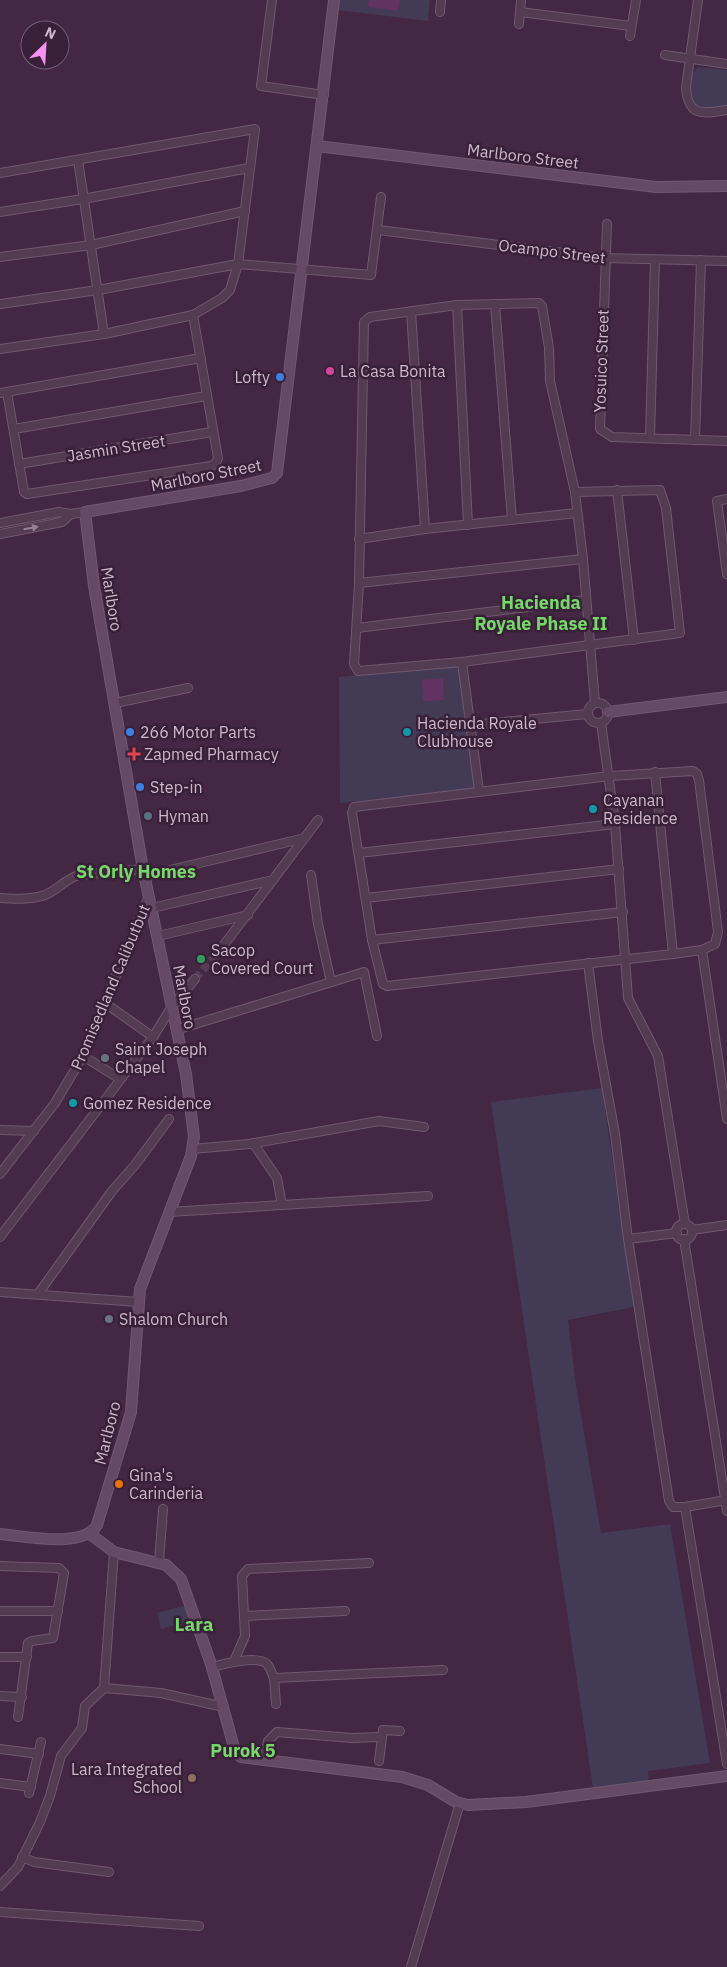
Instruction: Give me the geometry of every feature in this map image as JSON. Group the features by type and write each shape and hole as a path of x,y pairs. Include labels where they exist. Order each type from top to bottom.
{"street":[{"path":"272,0 261,86 324,95"},
{"name":"Marlboro Street","path":"85,512 241,486 272,478 279,467 300,270 324,95 334,0"},
{"path":"440,12 441,0"},
{"path":"520,24 521,0"},
{"path":"630,36 636,0"},
{"path":"698,0 686,87 687,102 696,112 708,113 727,110"},
{"path":"520,12 631,26"},
{"path":"665,55 727,64"},
{"path":"0,173 255,129 238,264 230,290 210,306 193,315 104,334 0,349"},
{"name":"Marlboro Street","path":"317,146 656,187 727,186"},
{"path":"78,160 104,334"},
{"path":"0,212 83,200 249,168"},
{"path":"0,304 98,290 238,264 371,275 381,197"},
{"path":"0,256 90,245 245,211"},
{"name":"Yosuico Street","path":"607,224 604,258 599,423 604,434 612,437 727,440"},
{"name":"Ocampo Street","path":"378,230 604,258 727,261"},
{"path":"650,437 655,260"},
{"path":"695,440 701,260"},
{"path":"574,492 660,490 666,508 681,630 677,636 634,640 592,646 462,662 358,671 354,664 359,583 364,322 370,317 456,306 539,303 542,306 549,348 550,380 574,492 583,559 592,646 595,703"},
{"path":"494,304 512,520"},
{"path":"456,306 468,525"},
{"path":"411,311 425,529"},
{"path":"193,315 201,358 212,432 218,458 216,463 211,466 28,494 24,492 14,429 4,392 201,358"},
{"path":"14,429 206,396"},
{"name":"Jasmin Street","path":"19,464 212,432"},
{"path":"618,490 634,640"},
{"path":"727,499 717,501 727,574"},
{"path":"0,523 59,512 71,514 85,512"},
{"name":"Marlboro","path":"85,512 94,586 144,873 186,1074 194,1138 192,1149 143,1280 138,1302 130,1412 100,1516 90,1534"},
{"path":"359,539 425,529 576,513"},
{"path":"0,534 62,522 71,514"},
{"path":"359,583 583,559"},
{"path":"357,628 586,600"},
{"path":"462,662 478,791"},
{"path":"115,703 188,688"},
{"path":"608,712 727,697"},
{"path":"587,714 591,705 595,703 604,704 608,716 601,723"},
{"path":"471,725 587,714"},
{"path":"587,714 592,722 601,723"},
{"path":"601,723 610,776 615,824 628,998 658,1056 684,1224"},
{"path":"693,771 698,774 718,932 715,944 702,950 624,960 387,986 382,981 372,940 360,853 352,812 354,807 610,776 693,771"},
{"path":"655,772 673,954"},
{"path":"220,950 318,820"},
{"path":"360,853 615,824"},
{"path":"0,898 32,898 44,895 70,878 80,875 144,873 305,838"},
{"path":"366,898 619,869"},
{"path":"311,875 318,924 331,982"},
{"path":"152,908 273,880"},
{"name":"Promisedland Calibutbut","path":"0,1174 55,1104 83,1056 149,896"},
{"path":"372,940 623,912"},
{"path":"158,936 248,915"},
{"path":"702,950 727,1119"},
{"path":"588,963 598,1040 615,1134 628,1239 669,1501 673,1507 726,1500"},
{"path":"176,1030 364,972 376,1036"},
{"path":"0,1237 153,1037 171,1008 196,979"},
{"path":"105,1003 153,1037"},
{"path":"83,1056 120,1079"},
{"path":"38,1294 112,1191 169,1119"},
{"path":"192,1149 254,1144 379,1121 424,1127"},
{"path":"0,1130 34,1130"},
{"path":"254,1144 277,1178 282,1205"},
{"path":"169,1212 428,1196"},
{"path":"684,1224 692,1230"},
{"path":"677,1233 678,1227 684,1224"},
{"path":"692,1230 727,1225"},
{"path":"684,1239 690,1236 692,1230"},
{"path":"628,1239 677,1233 684,1239 727,1511"},
{"path":"0,1292 138,1302"},
{"path":"685,1506 727,1764"},
{"path":"159,1562 163,1509"},
{"path":"0,1534 68,1539 90,1534 114,1552 159,1562 172,1569 185,1586 212,1667 236,1754 241,1757 402,1777 428,1786 460,1803 526,1802 727,1776"},
{"path":"0,1886 14,1872 22,1857 50,1796 61,1756 82,1728 85,1706 104,1688 114,1552"},
{"path":"234,1661 245,1636 242,1576 248,1568 369,1563"},
{"path":"0,1566 62,1569 64,1573 53,1638 30,1641 18,1717"},
{"path":"0,1611 58,1612"},
{"path":"244,1616 345,1611"},
{"path":"0,1657 27,1658"},
{"path":"212,1667 234,1661 262,1661 268,1665 274,1678 276,1704"},
{"path":"274,1678 443,1670"},
{"path":"104,1688 161,1693 224,1707"},
{"path":"0,1696 22,1697"},
{"path":"379,1760 383,1730 400,1731"},
{"path":"264,1760 268,1740 277,1732 352,1738 381,1737"},
{"path":"0,1783 30,1790 41,1742"},
{"path":"0,1749 39,1754"},
{"path":"411,1967 460,1803"},
{"path":"22,1857 34,1862 109,1872"},
{"path":"0,1912 199,1926"}],"shaded area":[{"path":"338,0 430,0 428,21 337,10"},
{"path":"369,0 400,0 398,11 368,7"},
{"path":"698,67 727,70 727,108 700,109 697,105 692,94 691,82 692,76"},
{"path":"465,665 479,790 340,803 339,677"},
{"path":"443,678 444,700 423,701 422,680"},
{"path":"602,1088 634,1307 568,1320 576,1386 601,1533 670,1524 710,1763 648,1771 649,1782 593,1788 491,1102"},
{"path":"187,1605 191,1621 161,1629 157,1613"}],"tunnel":[{"path":"195,979 220,950"}],"place":[{"name":"La Casa Bonita","path":"330,371"},
{"name":"Lofty","path":"280,377"},
{"name":"266 Motor Parts","path":"130,732"},
{"name":"Hacienda Royale Clubhouse","path":"407,732"},
{"name":"Zapmed Pharmacy","path":"134,754"},
{"name":"Step-in","path":"140,787"},
{"name":"Cayanan Residence","path":"593,809"},
{"name":"Hyman","path":"148,816"},
{"name":"Sacop Covered Court","path":"201,959"},
{"name":"Saint Joseph Chapel","path":"105,1058"},
{"name":"Gomez Residence","path":"73,1103"},
{"name":"Shalom Church","path":"109,1319"},
{"name":"Gina's Carinderia","path":"119,1484"},
{"name":"Lara Integrated School","path":"192,1778"}],"district":[{"name":"Hacienda Royale Phase II","path":"541,612"},
{"name":"St Orly Homes","path":"136,871"},
{"name":"Lara","path":"194,1624"},
{"name":"Purok 5","path":"243,1750"}]}
